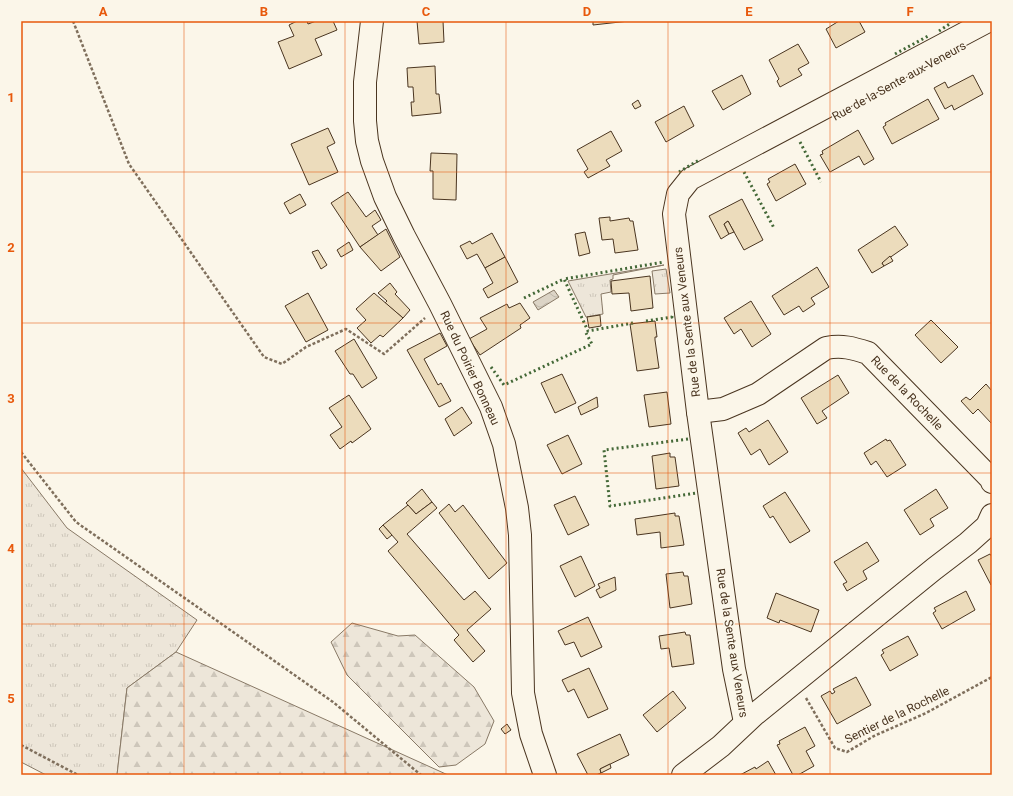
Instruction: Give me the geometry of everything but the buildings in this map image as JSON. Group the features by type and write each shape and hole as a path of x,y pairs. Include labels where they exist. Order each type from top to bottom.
{"street":[{"name":"Rue du Poirier Bonneau","path":"372,21 365,82 367,141 372,161 385,197 491,407 504,444 518,508 520,535 523,693 531,734 545,775"},
{"name":"Rue de la Sente aux Veneurs","path":"683,775 721,746 745,722 734,669 698,412 674,214 678,194 690,179 988,21"},
{"name":"Rue de la Rochelle","path":"698,412 723,409 758,394 826,348 840,346 854,348 868,353 991,479 992,482"},
{"path":"745,722 968,543 987,526 992,515"}],"path":[{"path":"73,21 129,164 264,357 282,364 306,347 346,329 384,354 440,304"},
{"path":"21,452 76,522 333,702 421,775"},
{"name":"Sentier de la Rochelle","path":"795,681 836,748 848,752 874,736 926,713 992,677"},
{"path":"21,745 78,775"}],"green space":[{"path":"664,265 613,275 613,279 610,280 611,292 601,294 603,314 586,317 568,281"},
{"path":"666,269 670,293 655,294 652,271"},
{"path":"21,468 67,528 197,620 176,652 127,688 117,775 46,775 21,762"},
{"path":"352,623 398,636 415,635 474,687 494,721 485,744 456,765 439,767 347,675 331,642"},
{"path":"176,652 448,775 117,775 127,688"}],"water":[{"path":"554,290 559,297 538,310 533,302"}],"hedge":[{"path":"939,31 951,23 950,21"},
{"path":"895,54 930,35"},
{"path":"800,142 821,182"},
{"path":"679,172 699,160"},
{"path":"744,172 774,228"},
{"path":"633,323 588,331 564,279 664,262"},
{"path":"524,298 564,279"},
{"path":"646,321 672,317 671,314"},
{"path":"491,367 504,385 592,344 586,333"},
{"path":"688,439 604,450 610,506 697,493"}]}
